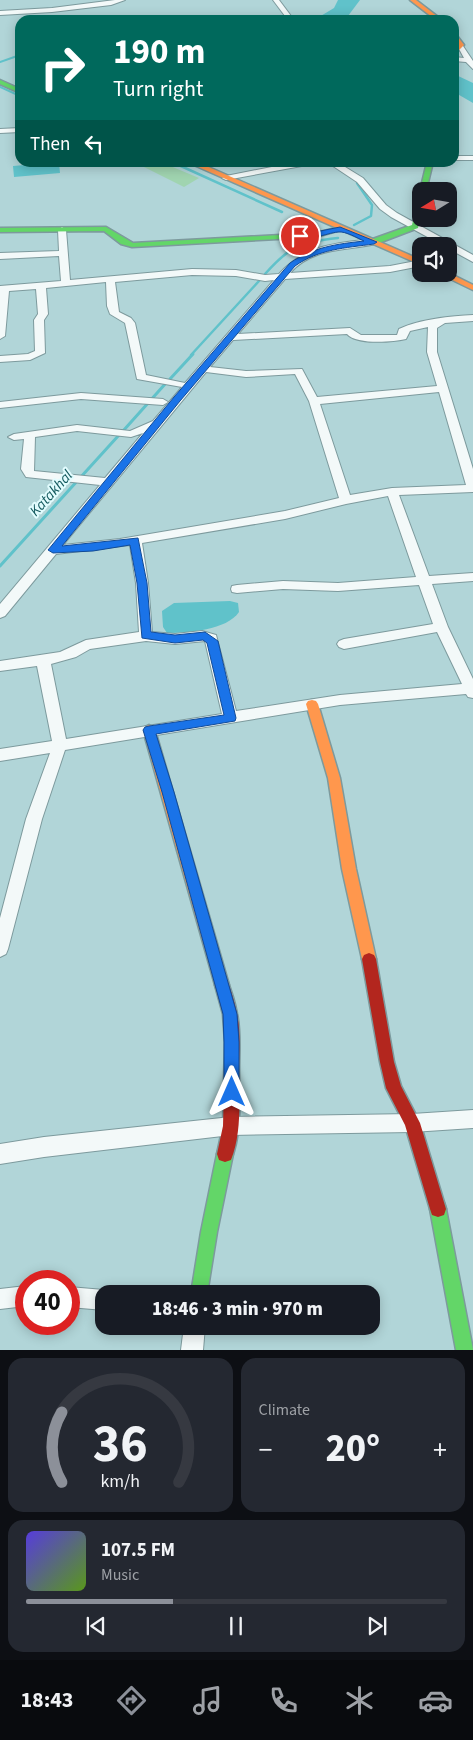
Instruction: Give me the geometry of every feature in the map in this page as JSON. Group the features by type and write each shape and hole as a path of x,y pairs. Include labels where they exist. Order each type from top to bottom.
{"street":[{"path":"0,13 52,10 122,0"},
{"path":"276,0 287,15"},
{"path":"413,0 432,15"},
{"path":"459,52 471,64"},
{"path":"459,60 471,64"},
{"path":"0,82 15,89"},
{"path":"0,131 15,130"},
{"path":"459,158 473,158"},
{"path":"201,167 412,259"},
{"path":"226,178 285,167"},
{"path":"340,167 360,180 388,212 412,224"},
{"path":"425,182 429,167"},
{"path":"0,405 80,396 162,400 201,372 292,264 311,253 336,246 374,242 406,232 412,228"},
{"path":"419,228 473,259"},
{"path":"0,230 110,230 122,242 132,245 306,236 340,229"},
{"path":"62,230 66,283"},
{"path":"0,256 64,252"},
{"path":"0,336 2,289 192,272 236,273 265,278 282,275 390,269 412,265"},
{"path":"110,279 112,306 115,314 128,320 130,323 141,377 181,384"},
{"path":"457,280 473,288"},
{"path":"0,359 30,357 40,353 39,320 43,314 41,286"},
{"path":"230,337 272,338 325,331 350,330 354,336 361,338 400,337 405,329 433,324 440,320 473,318"},
{"path":"53,550 96,547 135,541 285,514 392,492 473,488 432,352 431,329 433,324"},
{"path":"0,613 6,599 53,550 162,419 162,400 181,384 201,372 246,374 298,371 314,401 346,500"},
{"path":"314,401 442,389"},
{"path":"14,437 77,428 131,434 162,419"},
{"path":"30,436 27,470 30,474 110,482"},
{"path":"0,755 312,704 472,690 441,627 423,582 392,492"},
{"path":"135,541 142,583 146,636"},
{"path":"237,589 283,585 338,587 473,577"},
{"path":"344,644 441,627"},
{"path":"0,666 64,656 81,650 86,645 146,636 175,639 202,636 211,638 230,718"},
{"path":"0,949 34,819 60,746 43,660"},
{"path":"312,704 334,778 349,869 375,988 387,1062 394,1088 412,1123 442,1223 465,1350"},
{"path":"149,730 230,1014 232,1042 231,1126 208,1232 200,1285"},
{"path":"0,1154 44,1146 231,1126 412,1123 473,1119"},
{"path":"0,1299 15,1297"},
{"path":"80,1298 95,1299"},
{"path":"192,1350 194,1335"}],"green space":[{"path":"144,167 173,167 199,178 184,187"}],"water":[{"path":"338,0 360,0 349,15 322,15 334,8"},
{"path":"459,76 473,83 473,103 459,95"},
{"path":"13,166 59,167 60,173 14,177"},
{"path":"230,601 238,603 239,612 226,623 216,627 196,631 167,633 163,627 162,611 174,603"}],"waterway":[{"path":"0,62 15,57"},
{"path":"0,87 15,94"},
{"path":"183,167 282,212"},
{"name":"Katakhal","path":"354,225 371,216 372,205 357,183"},
{"name":"Katakhal","path":"265,274 282,257 297,247 314,241 338,238"},
{"name":"Katakhal","path":"191,355 259,281"},
{"name":"Katakhal","path":"170,379 193,354"},
{"name":"Katakhal","path":"123,431 166,383"},
{"name":"Katakhal","path":"0,566 119,435"}],"traffic: fast":[{"path":"0,82 15,89"},
{"path":"425,182 429,167"},
{"path":"373,242 412,227"},
{"path":"0,230 106,229 124,242 132,245 316,235 340,229"},
{"path":"200,1285 225,1154"},
{"path":"438,1209 465,1350"}],"traffic: slow":[{"path":"413,0 432,15"},
{"path":"459,42 461,45 459,47"},
{"path":"201,167 412,259"},
{"path":"457,280 473,288"},
{"path":"312,704 334,778 349,869 369,959"},
{"path":"149,730 222,985"}],"traffic: jam":[{"path":"369,959 387,1062 394,1088 412,1123 438,1209"},
{"path":"222,985 230,1014 232,1042 231,1126 225,1154"}],"route":[{"path":"232,1092 230,1014 149,730 230,718 212,641 211,638 205,636 175,639 146,636 144,600 135,541 53,550 165,416 177,399 292,264 305,255 323,248 374,242 340,229 323,234 300,236"}]}
